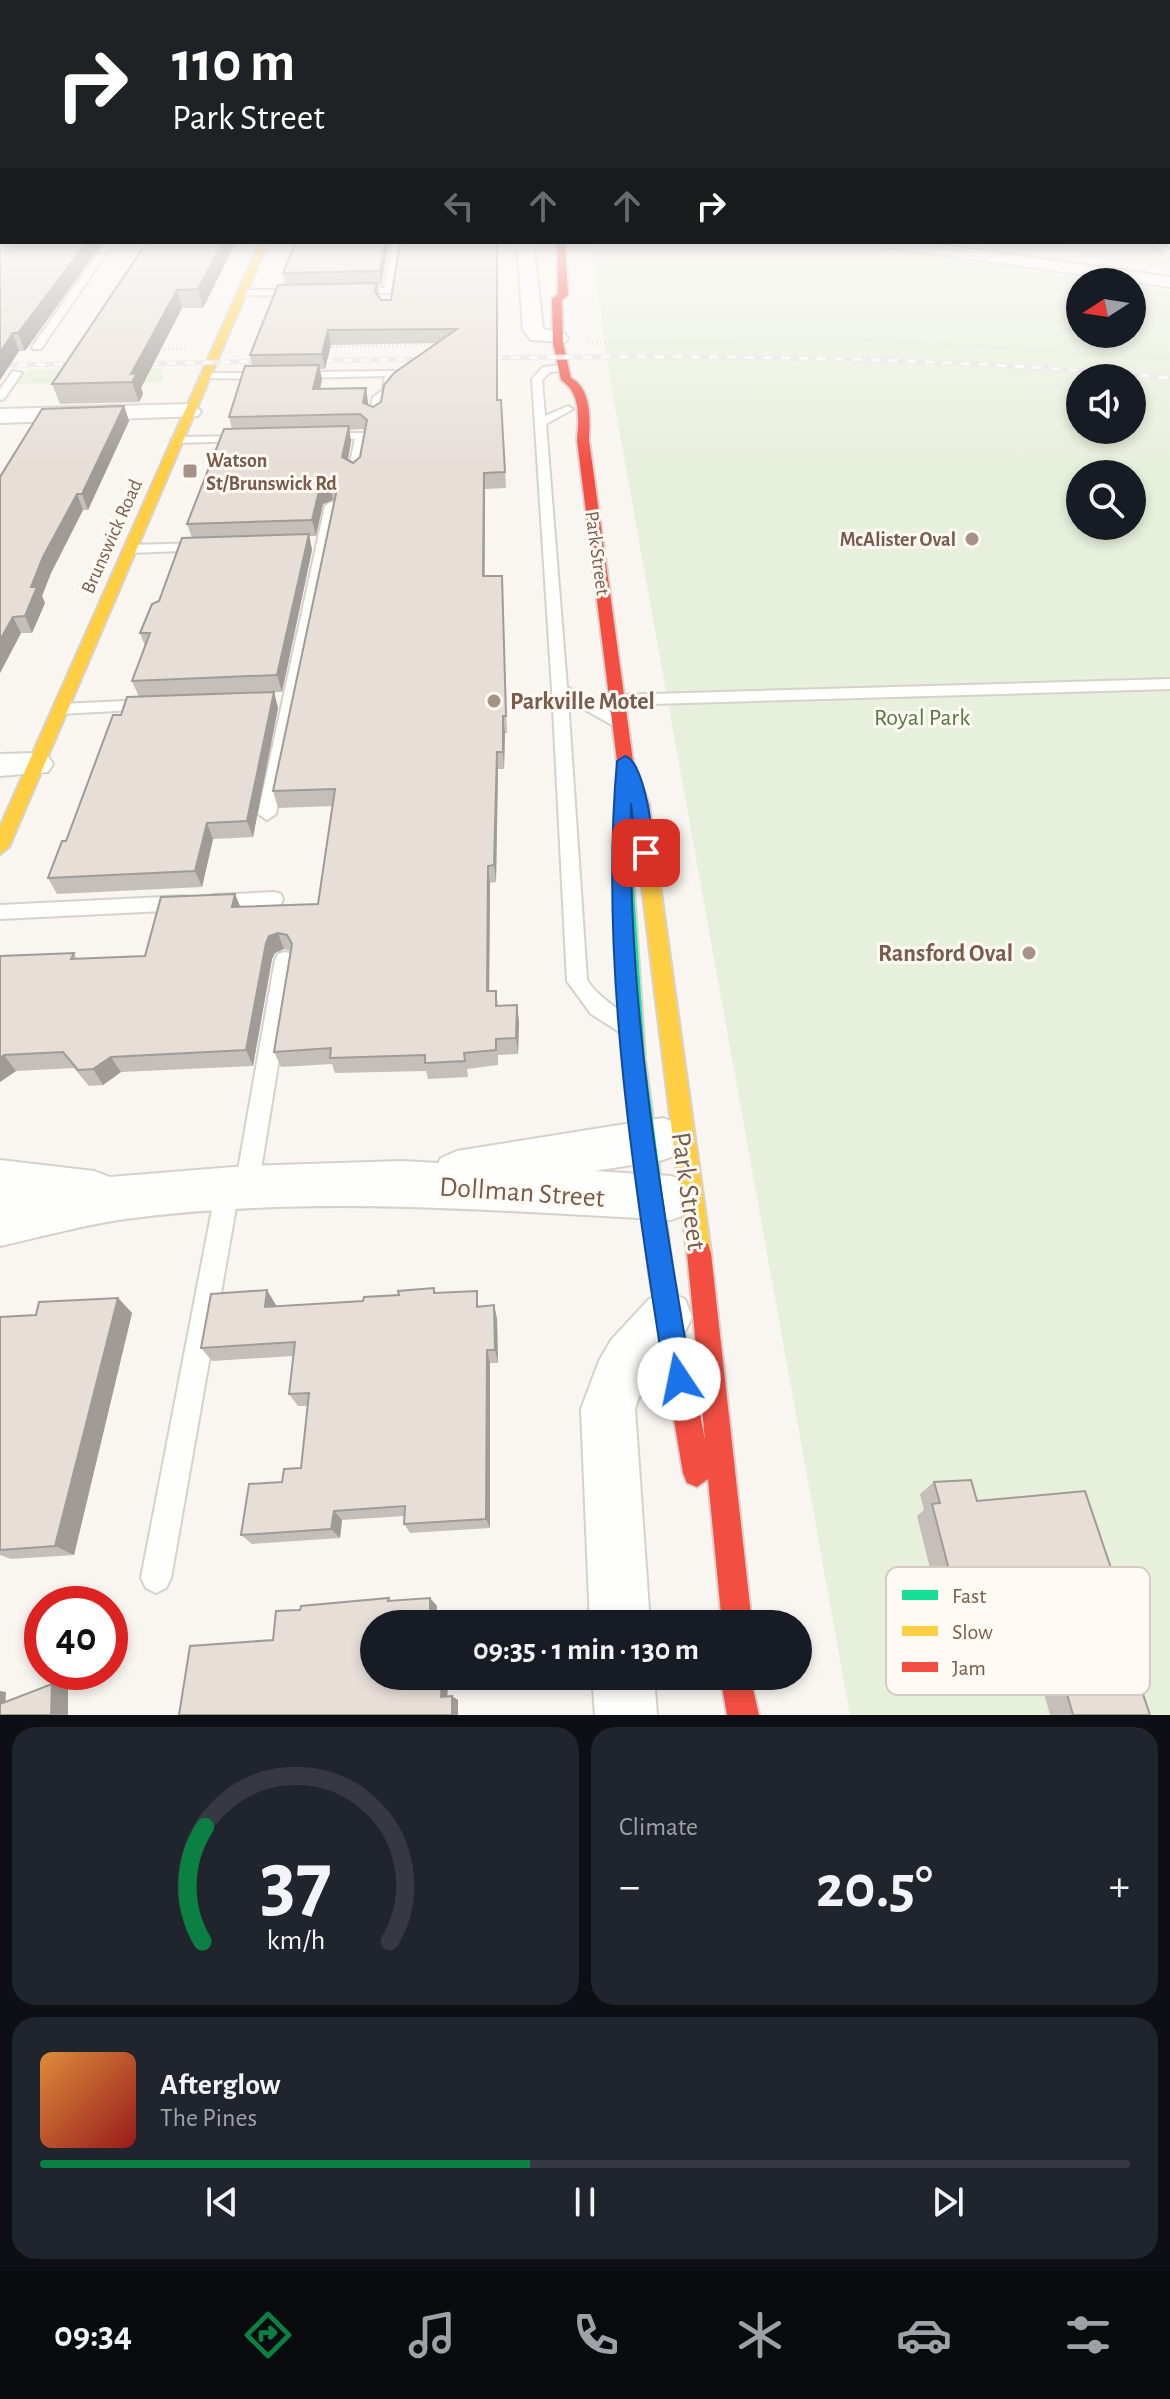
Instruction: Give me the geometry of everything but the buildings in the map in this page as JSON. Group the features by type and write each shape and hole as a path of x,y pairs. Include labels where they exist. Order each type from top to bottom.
{"street":[{"name":"Brunswick Road","path":"0,847 236,306"},
{"path":"531,306 533,330 538,336 558,338"},
{"name":"Park Street","path":"557,306 564,374 572,382 585,410 583,440 625,761 622,917 651,1035 670,1198 667,1317 699,1486"},
{"name":"Park Street","path":"564,374 559,384 583,440"},
{"path":"0,416 190,411"},
{"name":"Park Street","path":"625,761 640,804 651,1035 662,1139 735,1610"},
{"path":"0,765 36,764"},
{"name":"Dollman Street","path":"401,1183 662,1139"},
{"name":"Dollman Street","path":"0,1182 124,1197"},
{"name":"Dollman Street","path":"0,1223 124,1197 237,1189 401,1183 670,1198"},
{"path":"619,1610 608,1409 615,1379 631,1355 667,1317"},
{"path":"711,1547 722,1610"},
{"path":"624,1690 626,1715"},
{"path":"738,1690 744,1715"},
{"path":"743,1690 744,1715"}],"lane":[{"path":"37,347 65,306"},
{"path":"564,374 547,369 537,378 577,981 585,998 599,1012 651,1035"},
{"path":"0,397 17,373"},
{"path":"205,376 391,373 388,391 378,397 374,417"},
{"path":"541,422 568,409"},
{"path":"316,436 361,435 354,472"},
{"path":"177,440 256,438"},
{"path":"267,814 283,701 315,544 331,506"},
{"path":"130,549 214,547"},
{"path":"618,700 1170,684"},
{"path":"560,689 620,723"},
{"path":"60,709 167,705"},
{"path":"0,912 274,899"},
{"path":"156,1578 285,960"}],"green space":[{"name":"Royal Park","path":"600,306 1066,306 1066,348 1146,348 1146,306 1170,306 1170,1715 850,1715 608,368"},
{"path":"162,368 160,372 164,376 161,382 17,384 27,370"}],"railway":[{"path":"475,358 910,361 1170,378"},
{"path":"307,361 435,359"},
{"path":"131,364 275,361"},
{"path":"0,365 87,364"}],"traffic: fast":[{"path":"622,844 634,1059 661,1273"}],"traffic: slow":[{"path":"0,847 236,306"},
{"path":"648,863 699,1253"}],"traffic: jam":[{"path":"557,306 558,343 566,380 572,382 585,410 583,440 625,761 640,804 648,863"},
{"path":"699,1253 736,1610"},
{"path":"661,1273 697,1473"},
{"path":"738,1690 743,1715"}],"place":[{"name":"Watson St/Brunswick Rd","path":"190,471"},
{"name":"McAlister Oval","path":"972,539"},
{"name":"Parkville Motel","path":"494,701"},
{"name":"Ransford Oval","path":"1029,953"}],"route":[{"path":"646,853 640,804 625,761 622,917 631,1029 649,1199 679,1379"}]}
